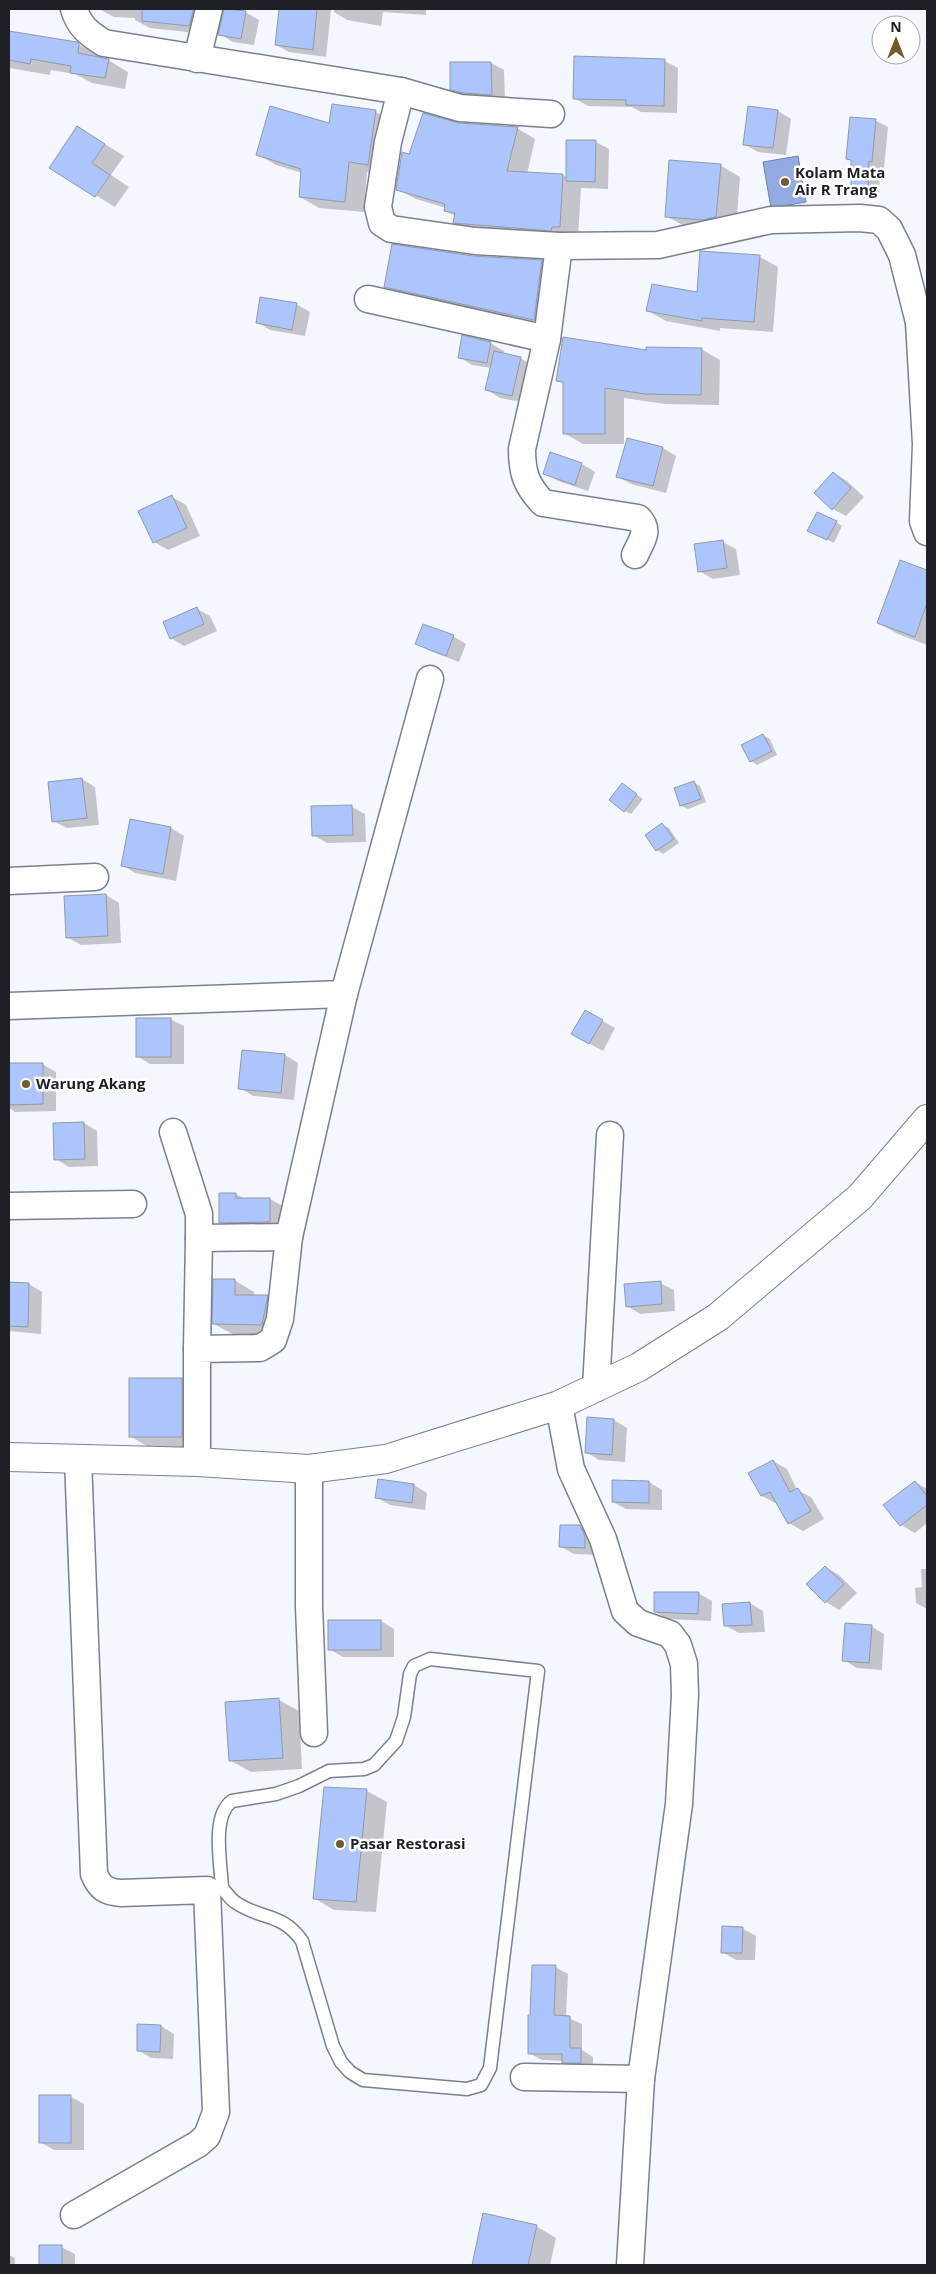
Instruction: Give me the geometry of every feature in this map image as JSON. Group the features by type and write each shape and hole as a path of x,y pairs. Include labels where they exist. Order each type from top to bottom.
{"street":[{"path":"74,9 76,17 87,33 104,43 401,91 460,108 551,114"},
{"path":"198,58 209,9"},
{"path":"401,91 388,142 378,207 382,223 391,230 424,235 559,246 658,245 771,220 860,218 878,220 889,229 902,255 923,322 926,429 923,520 927,532"},
{"path":"559,246 548,339 522,449 522,467 527,485 543,503 638,518 644,524 645,532 635,555"},
{"path":"368,299 548,339"},
{"path":"197,1349 260,1348 273,1340 280,1319 289,1237 344,994 430,679"},
{"path":"9,881 95,877"},
{"path":"9,1006 344,994"},
{"path":"9,1457 197,1462 309,1469 386,1458 559,1405 639,1367 718,1317 750,1292 860,1197 927,1119"},
{"path":"173,1132 199,1214 197,1462"},
{"path":"596,1388 610,1135"},
{"path":"9,1206 133,1204"},
{"path":"199,1238 289,1237"},
{"path":"559,1405 571,1469 603,1539 625,1611 638,1623 670,1634 678,1645 684,1664 685,1695 680,1804 641,2078 630,2265"},
{"path":"74,2215 198,2144 207,2136 216,2112 215,1889 108,1892 99,1885 94,1874 78,1459"},
{"path":"309,1469 309,1606 314,1733"},
{"path":"524,2077 641,2078"}],"lane":[{"path":"430,1658 538,1671 490,2068 481,2085 467,2089 396,2084 363,2080 350,2072 341,2062 333,2046 302,1941 293,1929 282,1922 235,1902 215,1889 219,1829 226,1805 232,1801 276,1794 299,1786 329,1770 364,1769 374,1765 396,1741 404,1718 410,1674 414,1666 420,1661 430,1658"}],"water":[{"name":"Kolam Mata Air R Trang","path":"798,156 806,202 771,208 763,162"}],"building":[{"path":"142,9 194,9 189,26 142,21"},
{"path":"224,9 246,11 241,39 218,35"},
{"path":"279,9 317,9 313,50 275,45"},
{"path":"9,31 77,42 79,44 78,53 109,59 105,78 70,73 71,66 31,59 30,64 9,60"},
{"path":"574,56 665,59 664,106 626,105 626,100 573,99"},
{"path":"450,62 491,62 492,95 450,90"},
{"path":"332,104 376,110 368,165 349,162 345,202 299,197 301,169 256,155 270,106 329,123"},
{"path":"748,106 778,110 773,148 743,145"},
{"path":"423,113 459,123 518,127 507,171 563,174 560,227 552,227 551,231 453,223 455,213 444,211 445,204 396,190 402,152 409,154"},
{"path":"850,117 876,119 872,162 869,161 868,192 851,192 851,160 846,159"},
{"path":"77,126 105,144 92,163 110,175 95,197 49,168"},
{"path":"566,140 596,140 595,182 566,181"},
{"path":"669,160 721,164 716,217 703,220 665,217"},
{"path":"392,244 473,256 542,260 534,320 384,287"},
{"path":"700,251 760,255 754,322 702,318 702,321 646,311 652,284 697,292"},
{"path":"260,297 297,303 292,330 256,323"},
{"path":"462,335 491,342 487,363 458,358"},
{"path":"563,337 646,350 646,347 702,348 701,395 645,394 605,388 605,434 563,434 563,382 556,381"},
{"path":"494,351 521,357 512,396 485,390"},
{"path":"627,438 663,447 653,486 616,477"},
{"path":"550,452 582,463 575,485 543,474"},
{"path":"833,472 851,488 832,510 814,493"},
{"path":"172,495 187,528 153,543 138,511"},
{"path":"817,512 837,521 827,540 807,531"},
{"path":"723,540 727,568 698,572 694,544"},
{"path":"900,560 927,570 927,603 915,637 877,623"},
{"path":"197,607 204,624 170,639 163,622"},
{"path":"423,624 454,635 446,656 415,644"},
{"path":"763,734 772,751 750,762 741,745"},
{"path":"82,778 87,818 52,822 48,782"},
{"path":"694,781 701,799 680,806 674,788"},
{"path":"622,783 637,794 624,812 609,800"},
{"path":"352,805 353,835 312,836 311,806"},
{"path":"130,819 171,827 163,874 121,866"},
{"path":"662,823 674,839 656,851 645,835"},
{"path":"106,894 108,936 66,938 64,896"},
{"path":"585,1010 603,1020 589,1044 571,1034"},
{"path":"136,1018 171,1018 171,1057 136,1057"},
{"path":"242,1050 285,1054 281,1093 238,1089"},
{"name":"Warung Akang","path":"9,1063 43,1063 43,1104 9,1105"},
{"path":"84,1122 85,1159 54,1160 53,1123"},
{"path":"219,1193 236,1193 236,1198 270,1198 270,1222 219,1223"},
{"path":"213,1279 235,1279 235,1295 268,1295 262,1325 212,1324"},
{"path":"661,1281 662,1304 626,1307 624,1284"},
{"path":"9,1282 29,1283 28,1327 9,1326"},
{"path":"129,1378 182,1378 182,1437 129,1437"},
{"path":"587,1417 614,1419 612,1455 585,1453"},
{"path":"773,1460 790,1492 798,1488 811,1511 788,1524 770,1492 761,1496 748,1473"},
{"path":"378,1479 414,1484 412,1503 375,1498"},
{"path":"612,1480 649,1481 649,1503 612,1502"},
{"path":"915,1481 927,1496 927,1505 900,1526 883,1505"},
{"path":"560,1525 580,1525 585,1537 585,1548 559,1547"},
{"path":"825,1566 844,1584 825,1603 806,1584"},
{"path":"654,1592 699,1592 698,1614 654,1612"},
{"path":"750,1602 752,1625 724,1626 722,1604"},
{"path":"328,1620 381,1620 381,1650 328,1650"},
{"path":"845,1623 872,1625 869,1663 842,1661"},
{"path":"279,1698 283,1758 229,1761 225,1702"},
{"name":"Pasar Restorasi","path":"324,1787 367,1789 356,1902 313,1899"},
{"path":"722,1926 743,1927 742,1953 721,1953"},
{"path":"532,1965 556,1965 554,2015 570,2016 570,2048 581,2048 581,2063 562,2063 562,2054 528,2054 528,2015 530,2015"},
{"path":"137,2024 161,2025 160,2052 137,2051"},
{"path":"39,2095 71,2095 71,2143 39,2143"},
{"path":"483,2213 537,2225 528,2265 472,2265"},
{"path":"39,2245 62,2245 62,2265 39,2265"}],"place":[{"name":"Kolam Mata Air R Trang","path":"785,182"},
{"name":"Warung Akang","path":"26,1084"},
{"name":"Pasar Restorasi","path":"340,1844"}]}
